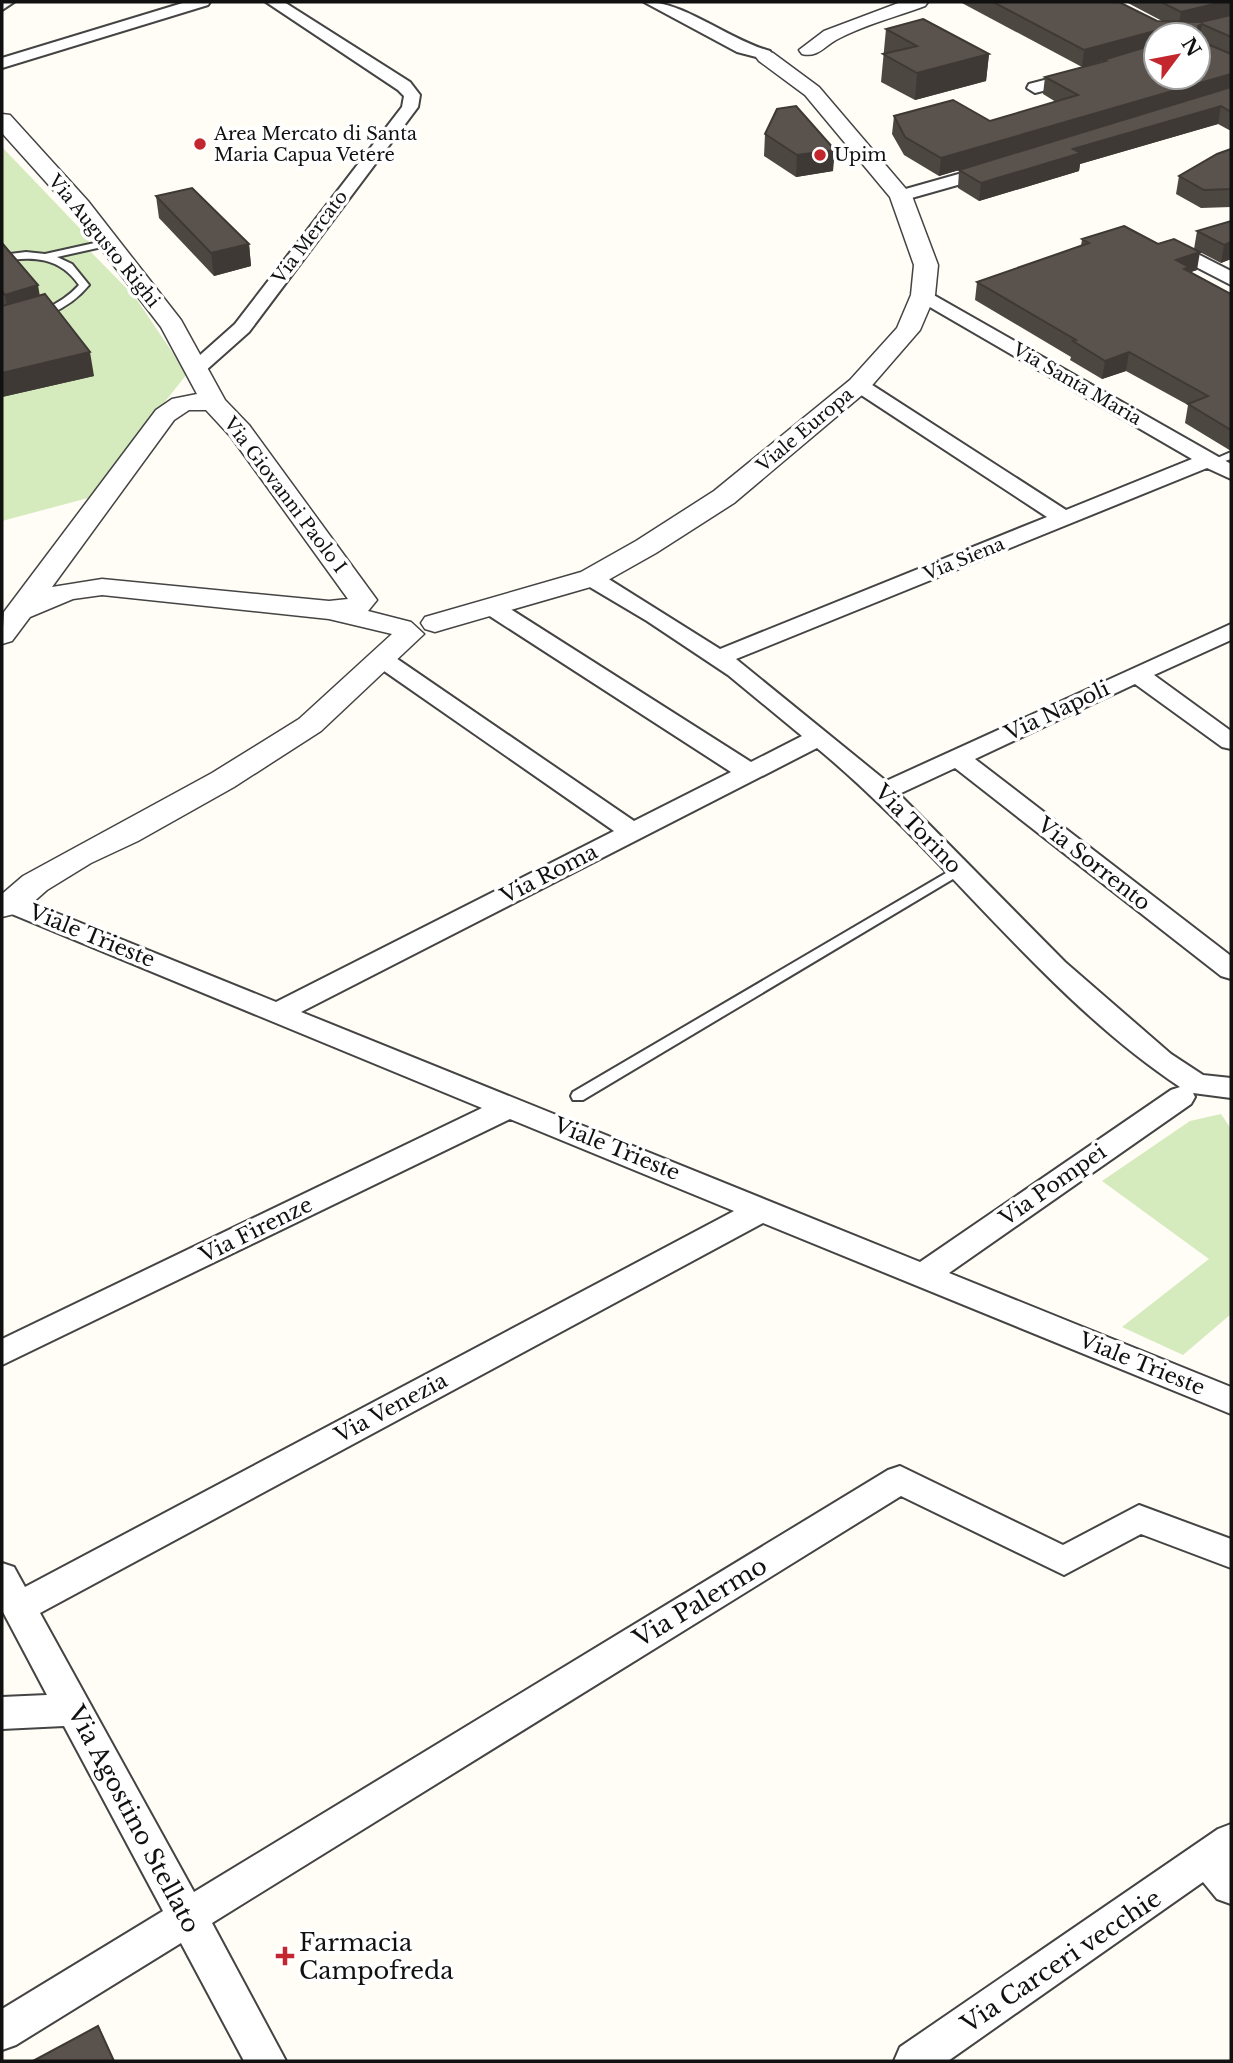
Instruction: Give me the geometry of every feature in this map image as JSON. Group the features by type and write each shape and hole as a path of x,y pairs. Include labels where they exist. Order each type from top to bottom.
{"street":[{"path":"2,63 202,2"},
{"name":"Via Mercato","path":"197,368 242,328 410,107 412,95 404,86 274,2"},
{"path":"652,2 723,39 785,49 831,35 918,2"},
{"path":"785,49 892,2"},
{"name":"Viale Europa","path":"785,49 812,91"},
{"name":"Viale Europa","path":"415,628 591,578 646,547 724,497 859,386 908,330 923,295 926,265 901,196 812,91 785,49"},
{"path":"1035,88 1089,73"},
{"name":"Via Augusto Righi","path":"2,120 80,206 172,325 214,402"},
{"path":"901,196 1012,164"},
{"path":"1176,249 1228,275"},
{"name":"Via Santa Maria","path":"923,295 1218,459 1231,473"},
{"path":"164,415 197,368"},
{"path":"859,386 1063,518"},
{"name":"Via Giovanni Paolo I","path":"10,624 164,415 172,408 193,401 214,402 240,430 362,599"},
{"name":"Via Siena","path":"719,659 1063,518 1218,459"},
{"path":"65,549 61,579 67,591"},
{"name":"Via Torino","path":"591,578 655,616 719,659 820,737 882,792 1055,968 1161,1061 1196,1084 1231,1089"},
{"path":"10,624 67,591 102,587 329,610 415,628"},
{"path":"329,610 349,609 359,605 362,599 390,606 481,610 750,773"},
{"path":"6,905 35,883 223,780 310,725 415,628"},
{"name":"Via Napoli","path":"882,792 1231,631"},
{"path":"382,659 634,832"},
{"path":"1137,674 1231,742"},
{"name":"Via Roma","path":"278,1012 820,737"},
{"name":"Via Sorrento","path":"957,757 1231,970"},
{"name":"Viale Trieste","path":"6,905 511,1106 1231,1401"},
{"name":"Via Pompei","path":"925,1274 1181,1097"},
{"name":"Via Firenze","path":"2,1353 511,1106"},
{"name":"Via Venezia","path":"10,1592 763,1209"},
{"name":"Via Palermo","path":"186,1915 900,1480 1064,1562 1139,1519 1231,1554"},
{"name":"Via Agostino Stellato","path":"10,1592 266,2061"},
{"path":"2,1713 75,1709"},
{"name":"Via Carceri vecchie","path":"914,2061 1223,1863"},
{"path":"2,2031 186,1915"}],"lane":[{"path":"46,256 108,243"},
{"path":"2,258 37,254 46,256 67,264 78,274 84,285 77,295 54,309 2,325"},
{"path":"578,1096 958,870"}],"green space":[{"path":"2,147 90,239 85,246 135,297 187,374 88,498 2,521"},
{"path":"1221,1114 1231,1129 1231,1314 1183,1355 1122,1327 1209,1259 1102,1181 1190,1121"}],"building":[{"path":"993,2 1119,2 1157,21 1142,21 1142,34 1084,50"},
{"path":"1161,2 1222,2 1181,12"},
{"path":"1231,15 1231,37 1212,28 1212,21 1205,21"},
{"path":"923,19 989,54 917,73 883,54 917,46 886,29"},
{"path":"1212,46 1231,54 1231,74 1212,80"},
{"path":"1142,48 1142,91 1172,91 941,158 905,137 894,116 953,100 990,121 1078,95 1045,77 1106,61 1103,60"},
{"path":"1231,87 1231,112 1221,106 1073,149 1081,153 981,183 959,170"},
{"path":"796,106 835,150 797,155 765,134 777,109"},
{"path":"1231,149 1231,189 1204,190 1179,176 1217,154"},
{"path":"192,188 249,244 211,253 156,196"},
{"path":"1231,221 1231,242 1224,245 1197,231"},
{"path":"1124,226 1158,244 1174,239 1200,252 1176,260 1189,267 1184,269 1231,294 1231,430 1188,404 1208,396 1129,352 1105,361 1073,341 1076,340 977,282 1089,243 1082,239"},
{"path":"2,243 38,285 5,295 2,291"},
{"path":"45,294 90,352 2,373 2,306"},
{"path":"98,2026 114,2061 33,2061"}],"place":[{"name":"Area Mercato di Santa Maria Capua Vetere","path":"200,144"},
{"name":"Upim","path":"820,155"},
{"name":"Farmacia Campofreda","path":"285,1956"}]}
